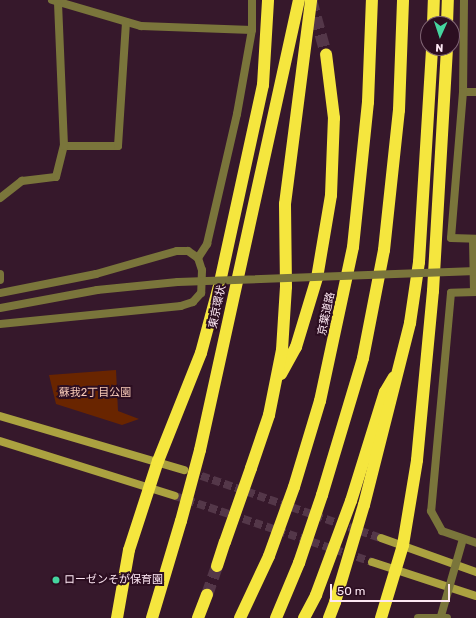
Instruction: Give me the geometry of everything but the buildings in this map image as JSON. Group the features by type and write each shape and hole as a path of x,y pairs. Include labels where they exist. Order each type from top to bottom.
{"highway":[{"path":"117,618 129,550 158,461 200,353 220,282 263,85 268,0"},
{"name":"東京環状","path":"152,618 181,521 200,450 299,0"},
{"path":"217,566 251,468 277,382 286,288 285,204 311,0"},
{"name":"京葉道路","path":"240,618 269,556 294,487 320,401 353,247 368,110 372,0"},
{"path":"276,618 299,563 322,495 363,358 384,250 399,110 403,0"},
{"path":"433,16 434,0"},
{"path":"448,0 448,16"},
{"path":"277,382 296,347 317,278 331,195 334,118 326,54"},
{"path":"329,618 364,505 399,369 419,262 432,56"},
{"path":"381,618 402,545 417,460 426,367 446,56"},
{"path":"304,618 316,595 351,501 385,392 399,369"},
{"path":"198,618 207,595"}],"street":[{"path":"198,258 207,244 252,30 252,0"},
{"path":"464,0 463,92 451,238 474,239 475,292 451,293 431,511 442,531 476,543"},
{"path":"0,198 22,181 56,176 64,146 55,1 126,22 164,28 252,30"},
{"path":"64,146 118,146 126,22"},
{"path":"463,92 476,92"},
{"path":"0,294 96,274 177,251 188,251 198,258 202,270 201,293 193,302 0,324"},
{"path":"0,308 97,290 178,282 476,271"},
{"path":"0,274 0,280"},
{"path":"0,416 158,461 184,470"},
{"path":"0,441 176,496"},
{"path":"381,538 476,572"},
{"path":"418,618 444,617 463,539"},
{"path":"372,562 476,596"}],"green space":[{"name":"蘇我2丁目公園","path":"116,370 118,411 139,419 122,425 56,404 49,375"}],"tunnel":[{"path":"311,0 326,54"},
{"path":"190,472 381,538"},
{"path":"175,496 372,562"},
{"path":"207,595 217,566"}],"place":[{"name":"ローゼンそが保育園","path":"56,580"}]}
